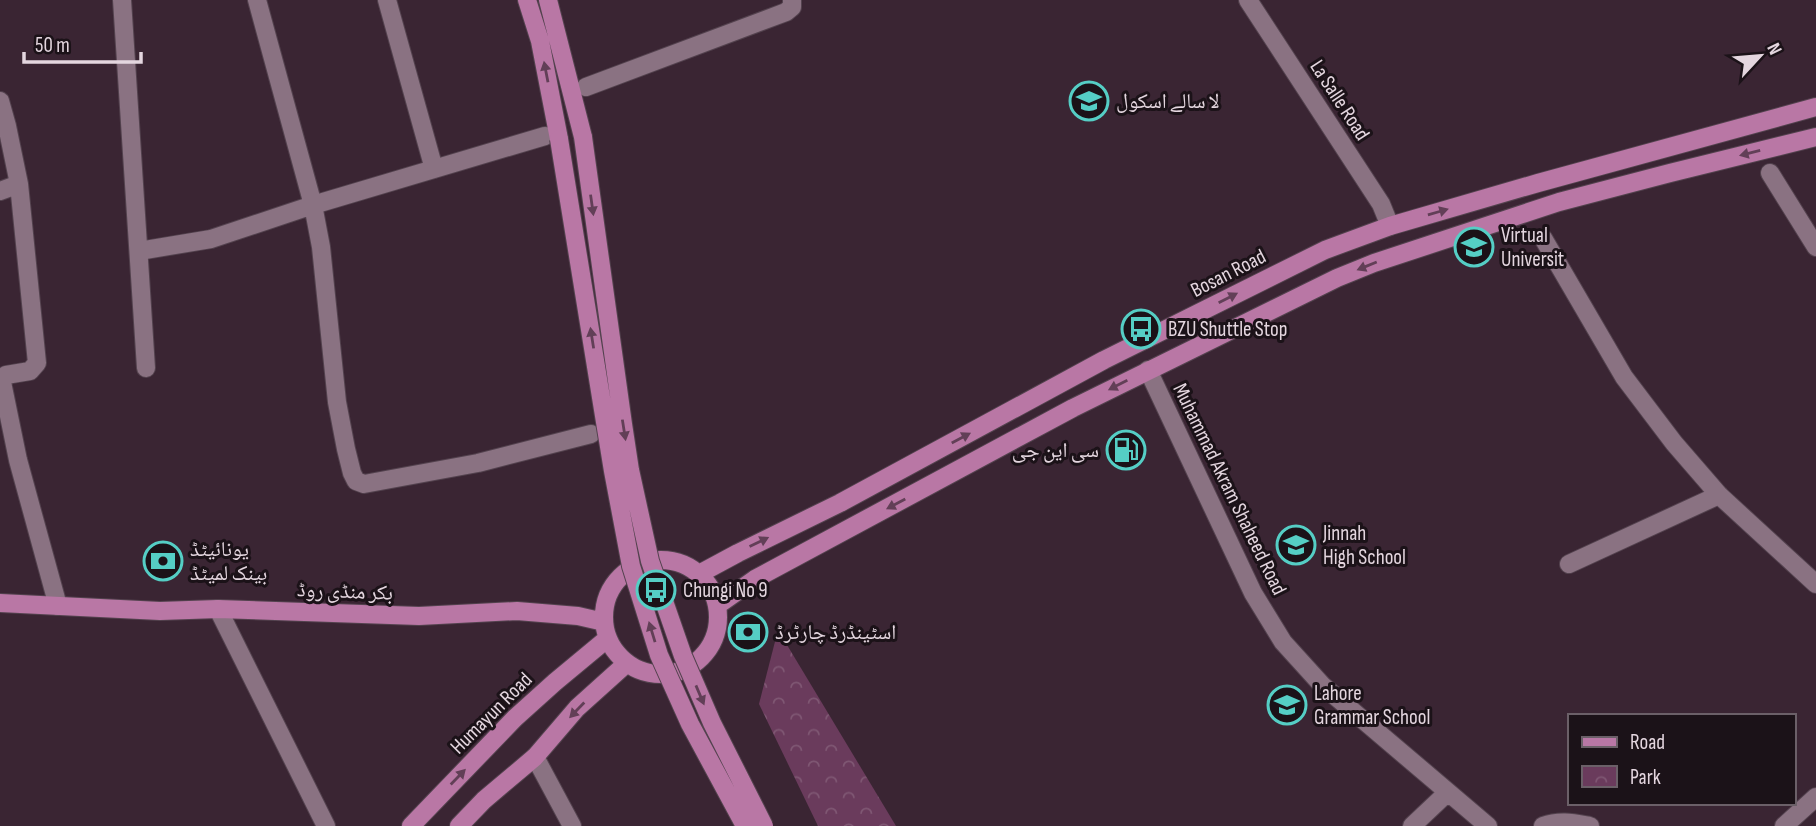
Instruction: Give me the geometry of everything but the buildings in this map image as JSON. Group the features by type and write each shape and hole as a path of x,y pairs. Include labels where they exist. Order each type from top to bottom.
{"main road":[{"path":"527,0 540,41 559,139 631,566 659,655 690,724 745,826"},
{"path":"548,0 583,137 630,470 650,561 683,656 764,826"},
{"name":"Bosan Road","path":"699,573 840,503 1104,360 1325,250 1390,226 1816,107"},
{"path":"718,605 755,579 1073,408 1337,278 1374,263 1559,202 1816,137"},
{"path":"660,559 676,561 699,573 711,588 718,605 719,625 712,644 701,660 686,670 670,674 653,674 627,663 612,648 606,630 605,607 617,580 629,569 660,559"},
{"name":"بکر منڈی روڈ","path":"0,603 160,611 218,609 419,616 517,611 578,616 606,630"},
{"name":"Humayun Road","path":"411,826 515,718 606,630"},
{"path":"475,826 577,708 627,663"},
{"path":"458,826 535,757"}],"street":[{"path":"122,0 146,368"},
{"path":"257,0 313,205 321,247 337,402 346,449 356,481 364,484 478,463 591,434"},
{"path":"387,0 434,169"},
{"path":"586,88 786,12 792,7 792,0"},
{"name":"La Salle Road","path":"1248,0 1381,205 1390,226"},
{"path":"0,101 19,184 37,363 30,371 6,376 2,380 19,460 58,606"},
{"path":"139,251 211,239 313,205 545,136"},
{"path":"1770,173 1816,247"},
{"path":"0,191 19,184"},
{"path":"1543,238 1624,377 1674,443 1718,495 1816,584"},
{"name":"Muhammad Akram Shaheed Road","path":"1148,370 1253,593 1283,642 1322,685 1488,826"},
{"path":"1569,564 1718,495"},
{"path":"218,609 326,826"},
{"path":"535,757 572,826"},
{"path":"1412,826 1448,792"},
{"path":"1784,826 1816,797"},
{"path":"1543,826 1556,822 1590,826"}],"green space":[{"path":"778,630 896,826 818,826 759,704"}],"place":[{"name":"لا سالے اسکول","path":"1089,101"},
{"name":"Virtual Universit","path":"1474,247"},
{"name":"BZU Shuttle Stop","path":"1141,329"},
{"name":"سی این جی","path":"1126,450"},
{"name":"Jinnah High School","path":"1296,545"},
{"name":"یونائیٹڈ بینک لمیٹڈ","path":"163,561"},
{"name":"Chungi No 9","path":"656,590"},
{"name":"اسٹینڈرڈ چارٹرڈ","path":"748,632"},
{"name":"Lahore Grammar School","path":"1287,705"}]}
